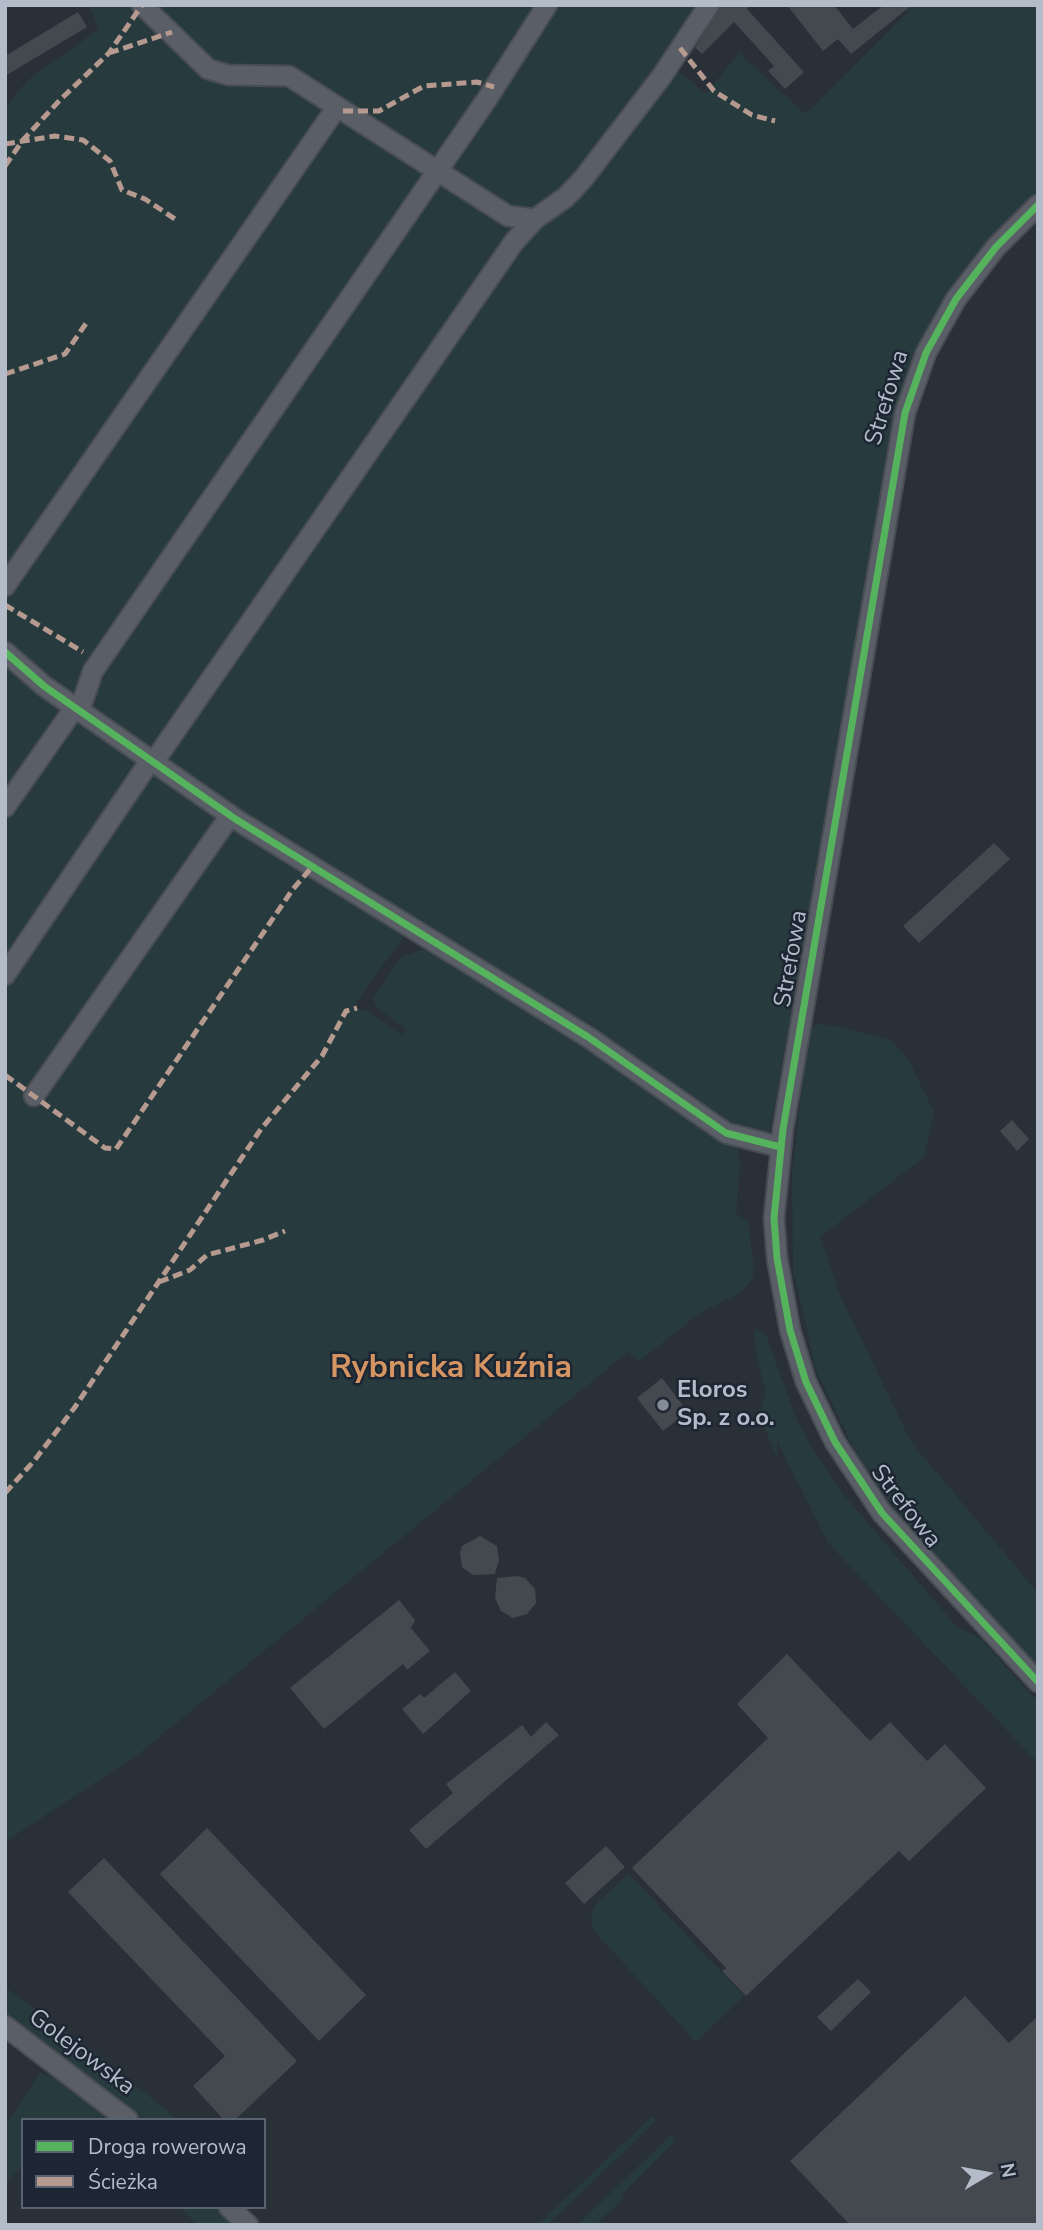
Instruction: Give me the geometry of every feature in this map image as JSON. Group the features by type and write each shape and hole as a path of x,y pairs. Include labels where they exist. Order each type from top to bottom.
{"street":[{"path":"142,5 208,69 228,75 289,76 508,216 535,219"},
{"path":"5,807 78,707 93,671 436,172 547,5"},
{"path":"5,975 514,242 535,219 566,197 583,179 662,76 709,5"},
{"path":"5,586 337,107"},
{"name":"Strefowa","path":"1038,205 996,247 960,292 933,339 909,398 895,459 780,1146 774,1218 782,1299 799,1359 820,1414 851,1468 882,1513 1038,1682"},
{"path":"5,652 44,685 230,816 588,1037 726,1133 780,1146"},
{"path":"34,1096 230,816"},
{"name":"Golejowska","path":"5,2026 125,2118"},
{"path":"231,2209 248,2225"}],"green space":[{"path":"89,5 714,5 674,67 706,94 739,53 805,114 908,12 903,5 1038,5 1038,193 980,250 954,283 919,344 901,396 769,1136 735,1128 740,1165 736,1213 748,1222 754,1268 752,1280 740,1293 700,1313 638,1362 629,1351 141,1752 5,1842 5,107 28,80 99,29","holes":["321,863 427,948 400,957 373,998 377,1008 406,1029 402,1035 367,1011 353,1007 406,933 319,879 311,879"]},
{"path":"820,1023 889,1039 908,1059 934,1112 924,1157 820,1237 839,1293 911,1442 1038,1593 1038,1672 901,1518 857,1455 816,1371 793,1269 792,1175 808,1030"},
{"path":"754,1328 766,1335 796,1418 812,1449 844,1495 957,1627 980,1638 1038,1702 1038,1763 829,1544 777,1441 777,1458 759,1414 766,1391 758,1364"},
{"path":"628,1873 744,1996 696,2042 593,1930 591,1915 595,1905"},
{"path":"5,1987 103,2058 176,2118 142,2118 5,2013"},
{"path":"40,2072 56,2078 108,2118 21,2118 21,2167 5,2183 5,2128"},
{"path":"652,2116 656,2121 547,2225 538,2225"},
{"path":"670,2136 675,2141 622,2195 622,2200 595,2225 577,2225"},
{"path":"182,2209 217,2209 235,2225 198,2225"}],"building":[{"path":"721,5 750,5 747,9 804,72 785,89 768,71 774,66 734,22 702,54 695,48"},
{"path":"787,5 834,5 853,29 884,5 912,5 851,54 838,39 823,51"},
{"path":"78,12 87,27 5,76 5,56"},
{"path":"994,843 1010,859 919,943 903,926"},
{"path":"1012,1120 1029,1139 1017,1151 1000,1131"},
{"name":"Eloros Sp. z o.o.","path":"662,1378 688,1412 663,1431 637,1398"},
{"path":"480,1536 497,1546 499,1560 495,1574 473,1575 462,1567 462,1546"},
{"path":"497,1578 525,1578 535,1589 536,1603 527,1614 513,1618 501,1611 495,1598"},
{"path":"399,1600 415,1620 411,1628 430,1651 407,1670 403,1664 324,1729 290,1688"},
{"path":"787,1654 870,1741 890,1722 927,1761 945,1744 986,1788 909,1861 899,1851 746,1996 722,1971 726,1968 632,1868 768,1738 737,1704"},
{"path":"455,1672 471,1691 423,1734 402,1709 420,1694 424,1698"},
{"path":"546,1722 559,1735 426,1849 409,1830 453,1793 446,1784 522,1725 531,1737"},
{"path":"207,1828 366,1995 319,2041 160,1874"},
{"path":"606,1846 625,1867 584,1904 565,1883"},
{"path":"104,1858 297,2061 237,2118 222,2118 193,2086 225,2056 68,1892"},
{"path":"858,1979 871,1992 831,2031 817,2017"},
{"path":"965,1996 1009,2043 1038,2016 1038,2225 850,2225 790,2161"}],"marked path":[{"path":"5,166 23,140 109,53 142,5"},
{"path":"109,53 172,32"},
{"path":"680,48 714,91 752,115 775,121"},
{"path":"343,111 379,111 424,86 477,82 494,87"},
{"path":"5,144 55,136 83,140 110,161 122,190 145,199 178,221"},
{"path":"5,374 65,354 87,322"},
{"path":"5,605 83,652"},
{"path":"5,1075 105,1148 116,1149 293,889 313,866"},
{"path":"5,1493 34,1461 75,1407 261,1129 322,1056 346,1011 357,1008"},
{"path":"159,1282 190,1270 207,1255 263,1240 285,1231"}],"cycle path":[{"path":"1038,205 996,247 956,299 926,353 905,413 783,1129 774,1218 777,1258 790,1330 806,1382 835,1442 882,1513 1038,1682"},
{"path":"5,652 44,686 237,820 588,1037 726,1133 780,1147"}],"place":[{"name":"Eloros Sp. z o.o.","path":"663,1405"}],"district":[{"name":"Rybnicka Kuźnia","path":"451,1369"}]}
